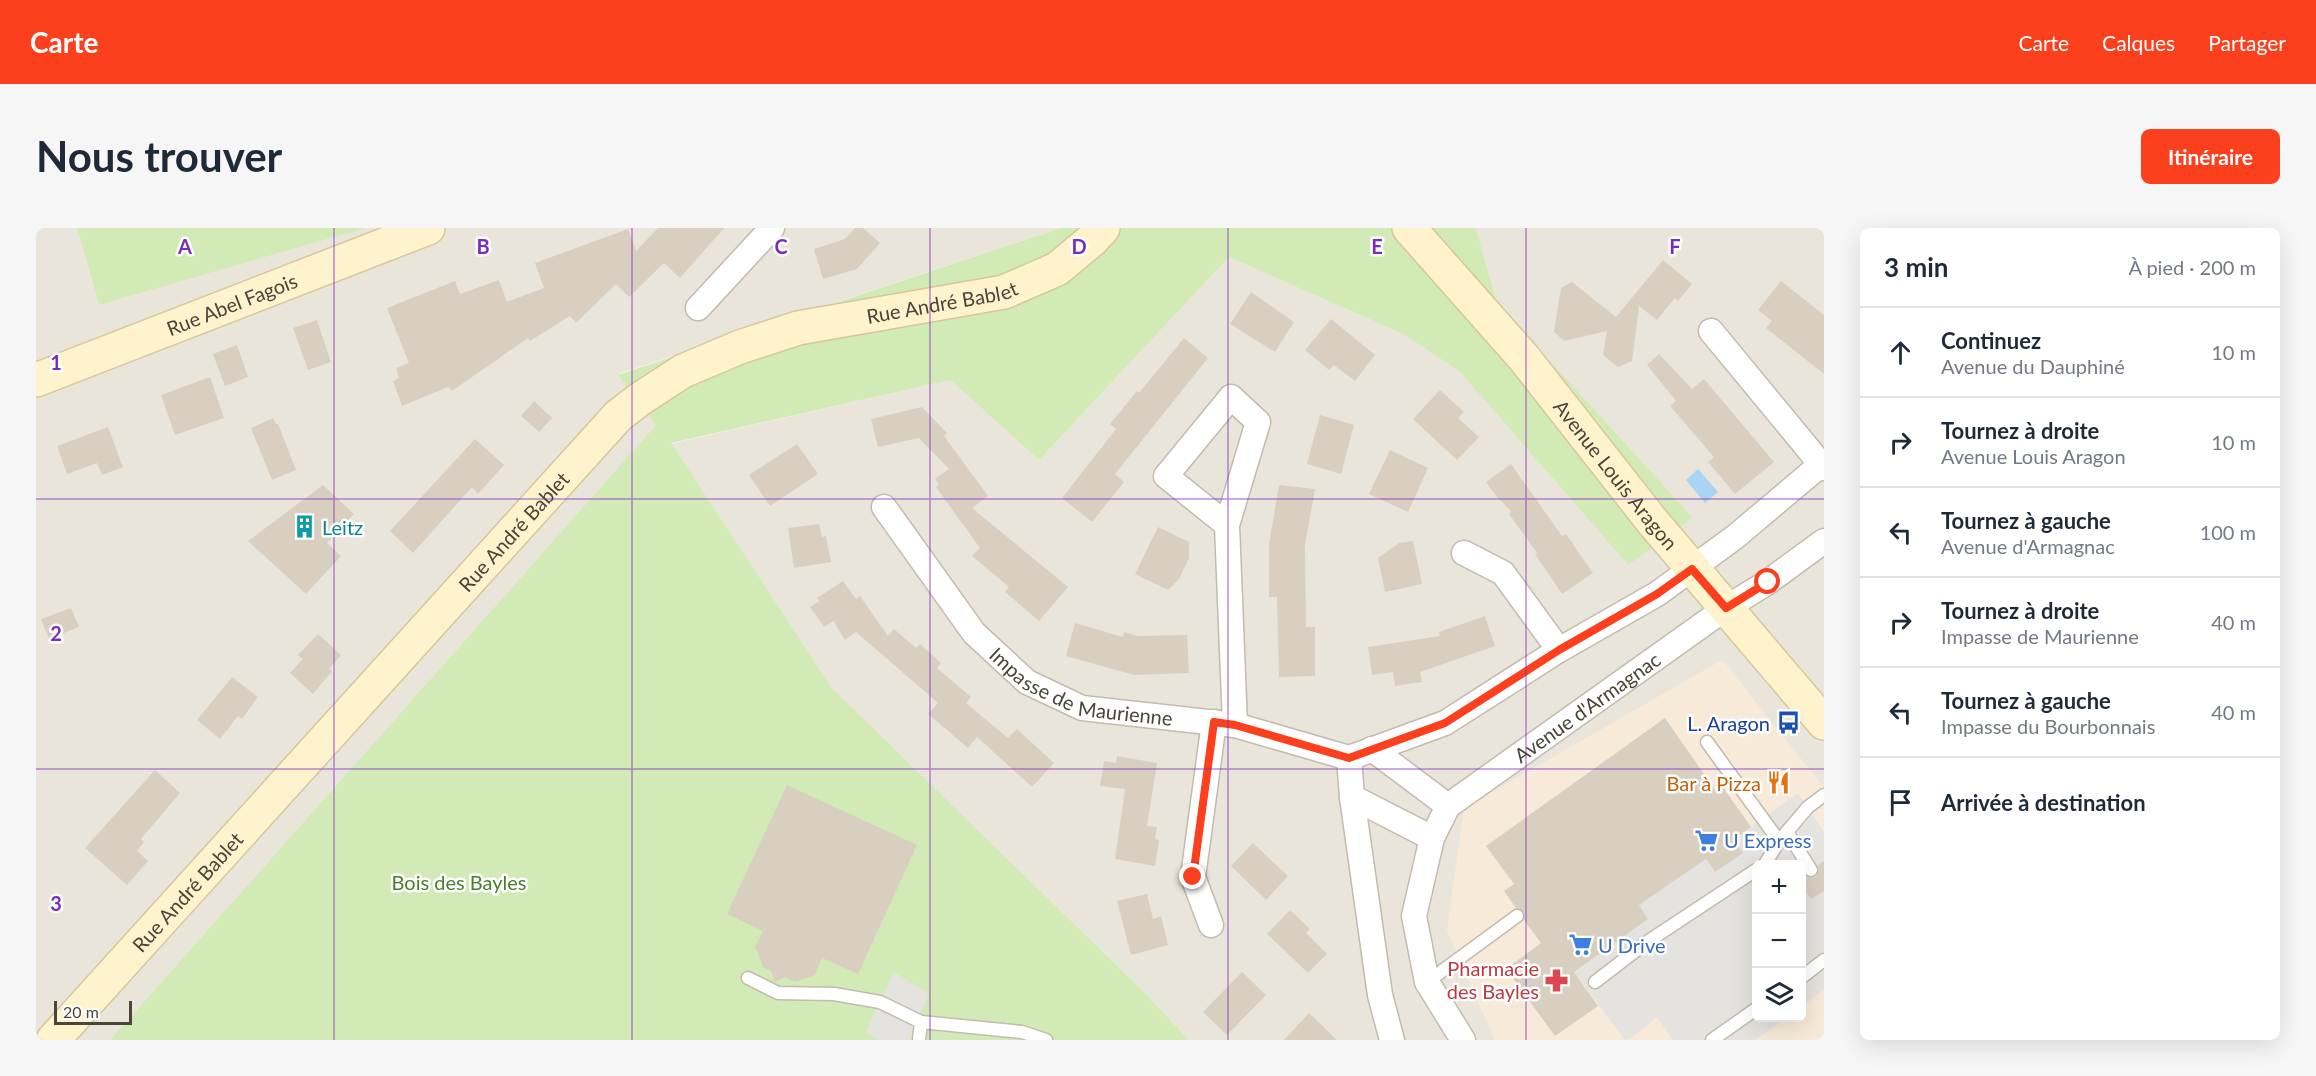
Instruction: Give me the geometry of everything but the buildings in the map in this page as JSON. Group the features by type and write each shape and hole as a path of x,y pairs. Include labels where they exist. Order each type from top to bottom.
{"main road":[{"name":"Rue Abel Fagois","path":"36,380 428,228"},
{"name":"Rue André Bablet","path":"53,1040 618,416 683,372 740,347 798,328 1004,292 1057,268 1092,240 1103,228"},
{"name":"Avenue Louis Aragon","path":"1409,228 1524,358 1692,569 1824,723"}],"street":[{"path":"698,308 771,228"},
{"path":"1392,1040 1380,994 1352,797 1349,758 1445,723 1559,650 1657,594 1735,537 1823,465 1711,331"},
{"path":"1211,925 1193,877 1224,723 1227,525 1258,422 1232,397 1166,476 1227,525"},
{"name":"Impasse de Maurienne","path":"884,507 974,633 1027,682 1082,708 1224,723 1349,758"},
{"name":"Avenue d'Armagnac","path":"1464,1040 1427,982 1414,916 1432,838 1448,806 1824,541"},
{"path":"1464,553 1503,573 1559,650"},
{"path":"1372,749 1448,806"},
{"path":"1352,797 1432,838"}],"lane":[{"path":"1707,742 1812,870"},
{"path":"1768,860 1783,836 1808,807 1824,795"},
{"path":"1594,982 1647,942 1752,873"},
{"path":"1427,982 1517,916"},
{"path":"1806,974 1824,960"},
{"path":"748,978 778,993 834,994 880,1002 921,1022 1022,1032 1046,1040"},
{"path":"1712,1040 1752,1012"},
{"path":"919,1040 921,1022"}],"shaded area":[{"path":"36,228 77,228 99,305 366,228 1061,228 618,374 657,424 110,1040 36,1040"},
{"path":"1476,228 1824,228 1824,788 1723,661 1447,930 1495,1040 1189,1040 1143,991 831,687 670,444 950,380 1039,460 1229,257 1403,334 1460,372 1628,565 1497,303"},
{"path":"1722,660 1824,788 1824,1040 1495,1040 1447,930 1464,808"},
{"path":"1798,793 1824,832 1824,990 1806,1003 1806,860 1752,860 1752,1022 1780,1022 1755,1040 1673,1040 1657,1017 1634,1036 1625,1040 1574,972 1648,919 1639,905 1670,882 1706,859 1715,872 1742,853 1733,840"},
{"path":"894,972 929,994 909,1040 878,1040 866,1032"}],"green space":[{"path":"77,228 366,228 99,305"},
{"name":"Bois des Bayles","path":"1061,228 1476,228 1497,303 1693,518 1628,565 1460,372 1403,334 1229,257 1039,460 950,380 671,443 831,687 1143,991 1189,1040 110,1040 656,425 618,375"}],"water":[{"path":"1698,469 1718,492 1705,503 1686,480"}],"place":[{"name":"Leitz","path":"304,527"},
{"name":"L. Aragon","path":"1788,723"},
{"name":"Bar à Pizza","path":"1779,783"},
{"name":"U Express","path":"1706,840"},
{"name":"U Drive","path":"1580,945"},
{"name":"Pharmacie des Bayles","path":"1557,980"}],"route":[{"path":"1193,877 1214,722 1235,725 1349,758 1445,723 1559,650 1657,594 1692,569 1726,608 1768,582"}]}
